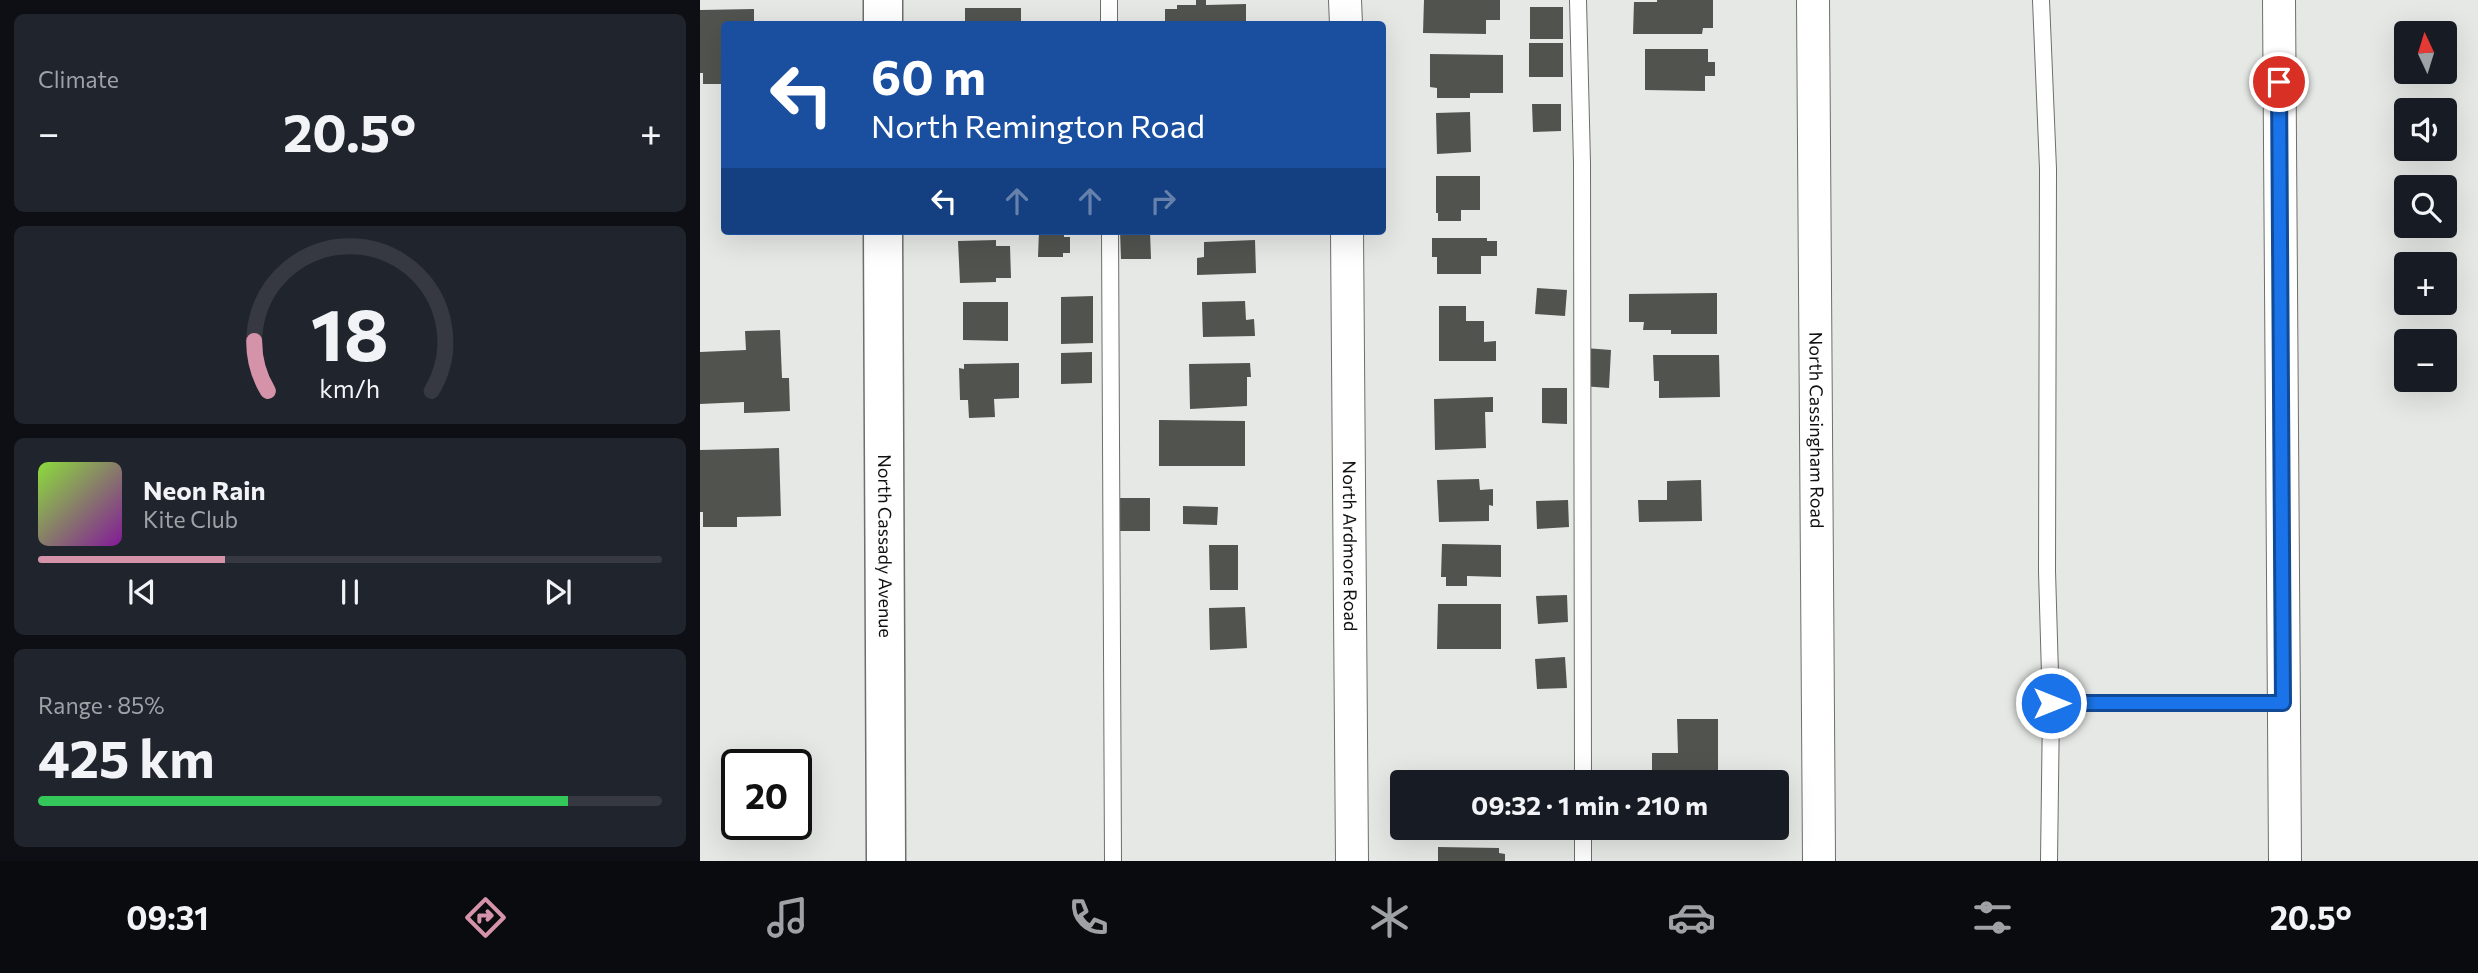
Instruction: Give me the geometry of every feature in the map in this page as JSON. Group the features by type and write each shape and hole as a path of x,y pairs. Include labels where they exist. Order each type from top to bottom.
{"street":[{"path":"883,0 883,21"},
{"path":"1345,0 1346,21"},
{"name":"North Cassingham Road","path":"1814,0 1819,861"},
{"path":"2279,0 2285,861"},
{"name":"North Cassady Avenue","path":"883,235 886,861"},
{"name":"North Ardmore Road","path":"1347,235 1352,861"}],"lane":[{"path":"1109,0 1110,21"},
{"path":"1578,0 1582,163 1583,770"},
{"path":"2041,0 2048,169 2047,570 2051,703 2049,861"},
{"path":"1110,235 1113,861"},
{"path":"2051,703 2283,703"},
{"path":"1583,840 1584,861"}],"building":[{"path":"1196,0 1206,0 1206,5 1246,4 1246,21 1165,21 1165,9 1177,9 1177,5 1196,5"},
{"path":"1424,0 1500,0 1500,20 1486,20 1486,34 1423,33"},
{"path":"1713,0 1713,28 1703,28 1702,34 1633,34 1634,2"},
{"path":"1530,7 1563,7 1563,39 1530,39"},
{"path":"965,8 1021,8 1021,21 965,21"},
{"path":"754,9 754,21 721,21 721,84 703,84 703,73 700,73 700,10"},
{"path":"1529,43 1563,43 1563,77 1529,77"},
{"path":"1645,49 1708,49 1708,62 1715,62 1715,76 1705,76 1705,91 1645,90"},
{"path":"1430,54 1503,55 1503,93 1470,93 1470,98 1437,98 1437,88 1430,87"},
{"path":"1532,104 1561,104 1561,131 1533,132"},
{"path":"1470,112 1471,152 1437,154 1436,113"},
{"path":"1436,176 1480,176 1480,210 1461,210 1461,221 1438,221"},
{"path":"1039,235 1070,237 1070,253 1063,253 1063,257 1038,257"},
{"path":"1120,235 1150,235 1151,259 1121,259"},
{"path":"1432,238 1487,238 1487,241 1497,241 1497,256 1481,256 1481,274 1437,274 1437,257 1432,257"},
{"path":"996,240 996,246 1010,246 1011,278 996,278 996,282 960,283 958,241"},
{"path":"1255,240 1256,273 1197,275 1197,258 1204,257 1204,242"},
{"path":"1537,288 1567,290 1565,316 1535,314"},
{"path":"1717,293 1717,334 1671,334 1671,330 1643,330 1644,322 1629,322 1629,294"},
{"path":"1093,296 1093,343 1061,344 1061,297"},
{"path":"1245,301 1246,320 1254,319 1255,336 1203,337 1202,302"},
{"path":"963,302 1008,302 1008,341 963,340"},
{"path":"1439,306 1466,306 1466,321 1484,321 1484,342 1496,341 1496,361 1439,361"},
{"path":"780,330 782,378 789,378 790,411 744,413 744,402 700,404 700,352 746,350 745,331"},
{"path":"1585,348 1611,350 1609,388 1582,386"},
{"path":"1092,352 1092,383 1061,384 1061,353"},
{"path":"1653,355 1719,355 1720,397 1659,398 1659,381 1654,381"},
{"path":"1019,363 1019,398 994,399 995,417 969,418 968,400 960,400 959,368 964,369 964,364"},
{"path":"1250,363 1247,406 1190,409 1189,364"},
{"path":"1542,388 1567,388 1567,424 1542,423"},
{"path":"1493,397 1493,412 1485,412 1486,448 1435,450 1434,399"},
{"path":"1159,420 1245,421 1245,466 1159,466"},
{"path":"779,448 781,516 737,517 737,527 703,527 703,512 700,512 700,450"},
{"path":"1479,479 1480,490 1493,489 1493,506 1489,505 1489,521 1439,522 1437,480"},
{"path":"1701,480 1702,521 1639,522 1638,500 1667,500 1667,481"},
{"path":"1120,498 1150,498 1150,531 1120,531"},
{"path":"1568,500 1569,527 1537,529 1536,501"},
{"path":"1183,506 1218,507 1217,525 1183,524"},
{"path":"1442,544 1501,545 1501,577 1467,576 1467,586 1446,586 1446,577 1441,577"},
{"path":"1209,545 1238,545 1238,590 1210,590"},
{"path":"1567,595 1568,622 1538,624 1536,596"},
{"path":"1438,604 1501,604 1501,649 1437,649"},
{"path":"1245,607 1247,648 1210,650 1209,608"},
{"path":"1565,657 1567,688 1537,689 1535,659"},
{"path":"1677,719 1718,719 1718,770 1652,770 1652,753 1678,753"},
{"path":"1438,847 1499,848 1499,853 1505,854 1505,861 1438,861"}],"route":[{"path":"2051,703 2283,703 2279,82"}]}
